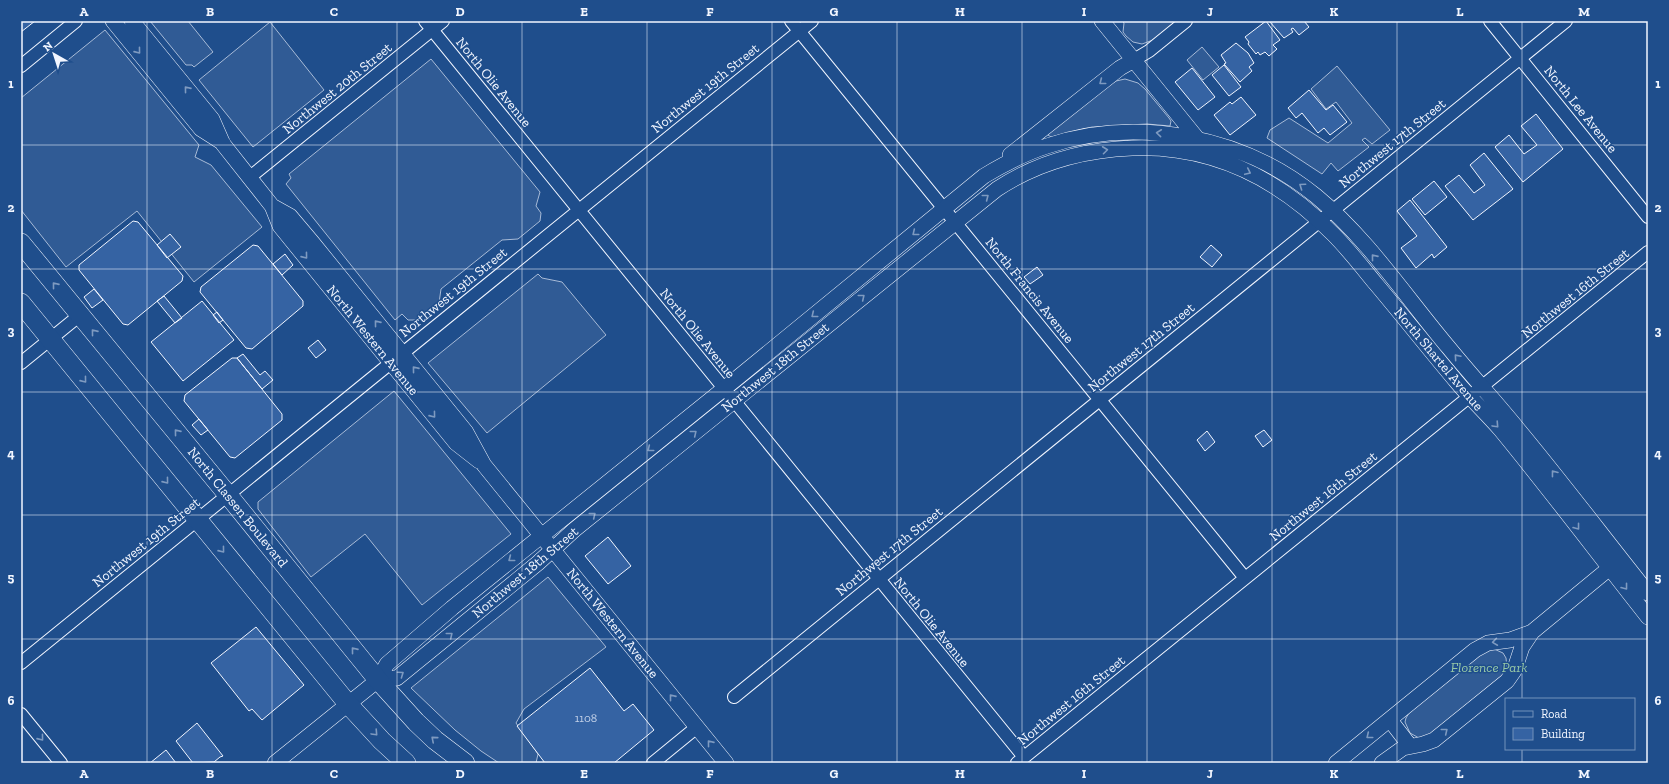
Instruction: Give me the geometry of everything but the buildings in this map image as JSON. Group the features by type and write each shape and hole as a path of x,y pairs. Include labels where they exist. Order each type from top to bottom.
{"main road":[{"name":"North Classen Boulevard","path":"21,243 378,680 416,722 435,740 464,763"},
{"path":"21,303 348,704 382,741 406,763"}],"street":[{"path":"21,66 76,21"},
{"name":"North Western Avenue","path":"114,21 201,129 223,144"},
{"name":"North Western Avenue","path":"132,21 212,120 223,144 272,206 290,216 396,358 466,432 484,465 726,763"},
{"name":"Northwest 20th Street","path":"250,177 429,26 443,21"},
{"name":"North Francis Avenue","path":"791,21 945,208 1245,578"},
{"name":"Northwest 19th Street","path":"21,663 812,21"},
{"path":"1102,21 1212,157"},
{"path":"984,176 1120,68 1149,51 1186,21"},
{"name":"North Lee Avenue","path":"1490,21 1648,216"},
{"name":"Northwest 17th Street","path":"734,696 1566,21"},
{"name":"North Olie Avenue","path":"429,26 878,579 1020,760"},
{"name":"Northwest 18th Street","path":"378,680 397,678 484,608 553,550 729,394 984,176 1024,154 1047,146 1081,138 1125,133 1147,133 1197,138"},
{"name":"North Shartel Avenue","path":"1197,138 1257,159 1287,175 1315,195 1354,232 1482,387 1516,425 1616,564 1645,608"},
{"name":"Northwest 18th Street","path":"275,763 378,680 387,664 471,592 542,535 1008,182 1035,168 1073,155 1104,150 1139,148 1184,151 1212,157"},
{"name":"North Shartel Avenue","path":"1212,157 1246,170 1264,180 1296,201 1320,221 1343,245 1469,397 1499,428 1616,564 1648,593"},
{"name":"Northwest 16th Street","path":"1020,760 1648,252"},
{"path":"21,363 80,315"},
{"path":"1382,763 1395,752 1410,746 1423,744 1434,740 1507,681 1514,671 1522,647 1532,632 1616,564"},
{"path":"471,592 484,608"},
{"path":"1336,763 1475,650 1488,643 1510,640 1532,632"},
{"path":"21,714 61,763"},
{"path":"1390,720 1410,746"},
{"path":"653,763 697,727"}],"shaded area":[{"path":"150,21 188,21 213,52 194,67 192,65 186,65"},
{"path":"1122,21 1176,21 1153,40 1142,44 1133,42 1126,36 1123,32 1124,23"},
{"path":"270,22 324,90 253,147 199,80"},
{"path":"105,30 199,145 195,157 211,165 262,227 194,282 137,211 66,267 21,210 21,98"},
{"path":"1202,47 1219,67 1203,80 1187,60"},
{"path":"431,59 540,192 536,206 541,213 540,221 518,239 502,240 441,289 439,303 419,320 408,320 402,314 395,320 286,184 291,178 289,174"},
{"path":"1337,66 1390,130 1372,144 1365,138 1362,140 1369,147 1338,171 1331,163 1322,174 1267,138 1270,130 1289,118 1328,143 1352,123 1336,102 1326,109 1311,89"},
{"path":"1125,79 1138,83 1145,89 1169,118 1171,121 1170,126 1147,124 1092,127 1051,137 1048,135 1048,132 1110,85 1116,81"},
{"path":"538,274 542,278 562,282 606,335 487,433 428,363"},
{"path":"394,391 511,534 422,605 365,534 311,577 258,509 258,502"},
{"path":"548,577 606,647 524,709 516,723 538,754 536,763 499,763 481,751 455,730 411,688"},
{"name":"Florence Park","path":"1494,649 1503,653 1506,658 1507,668 1505,673 1429,735 1419,738 1410,733 1405,722 1409,713 1484,652"}]}
